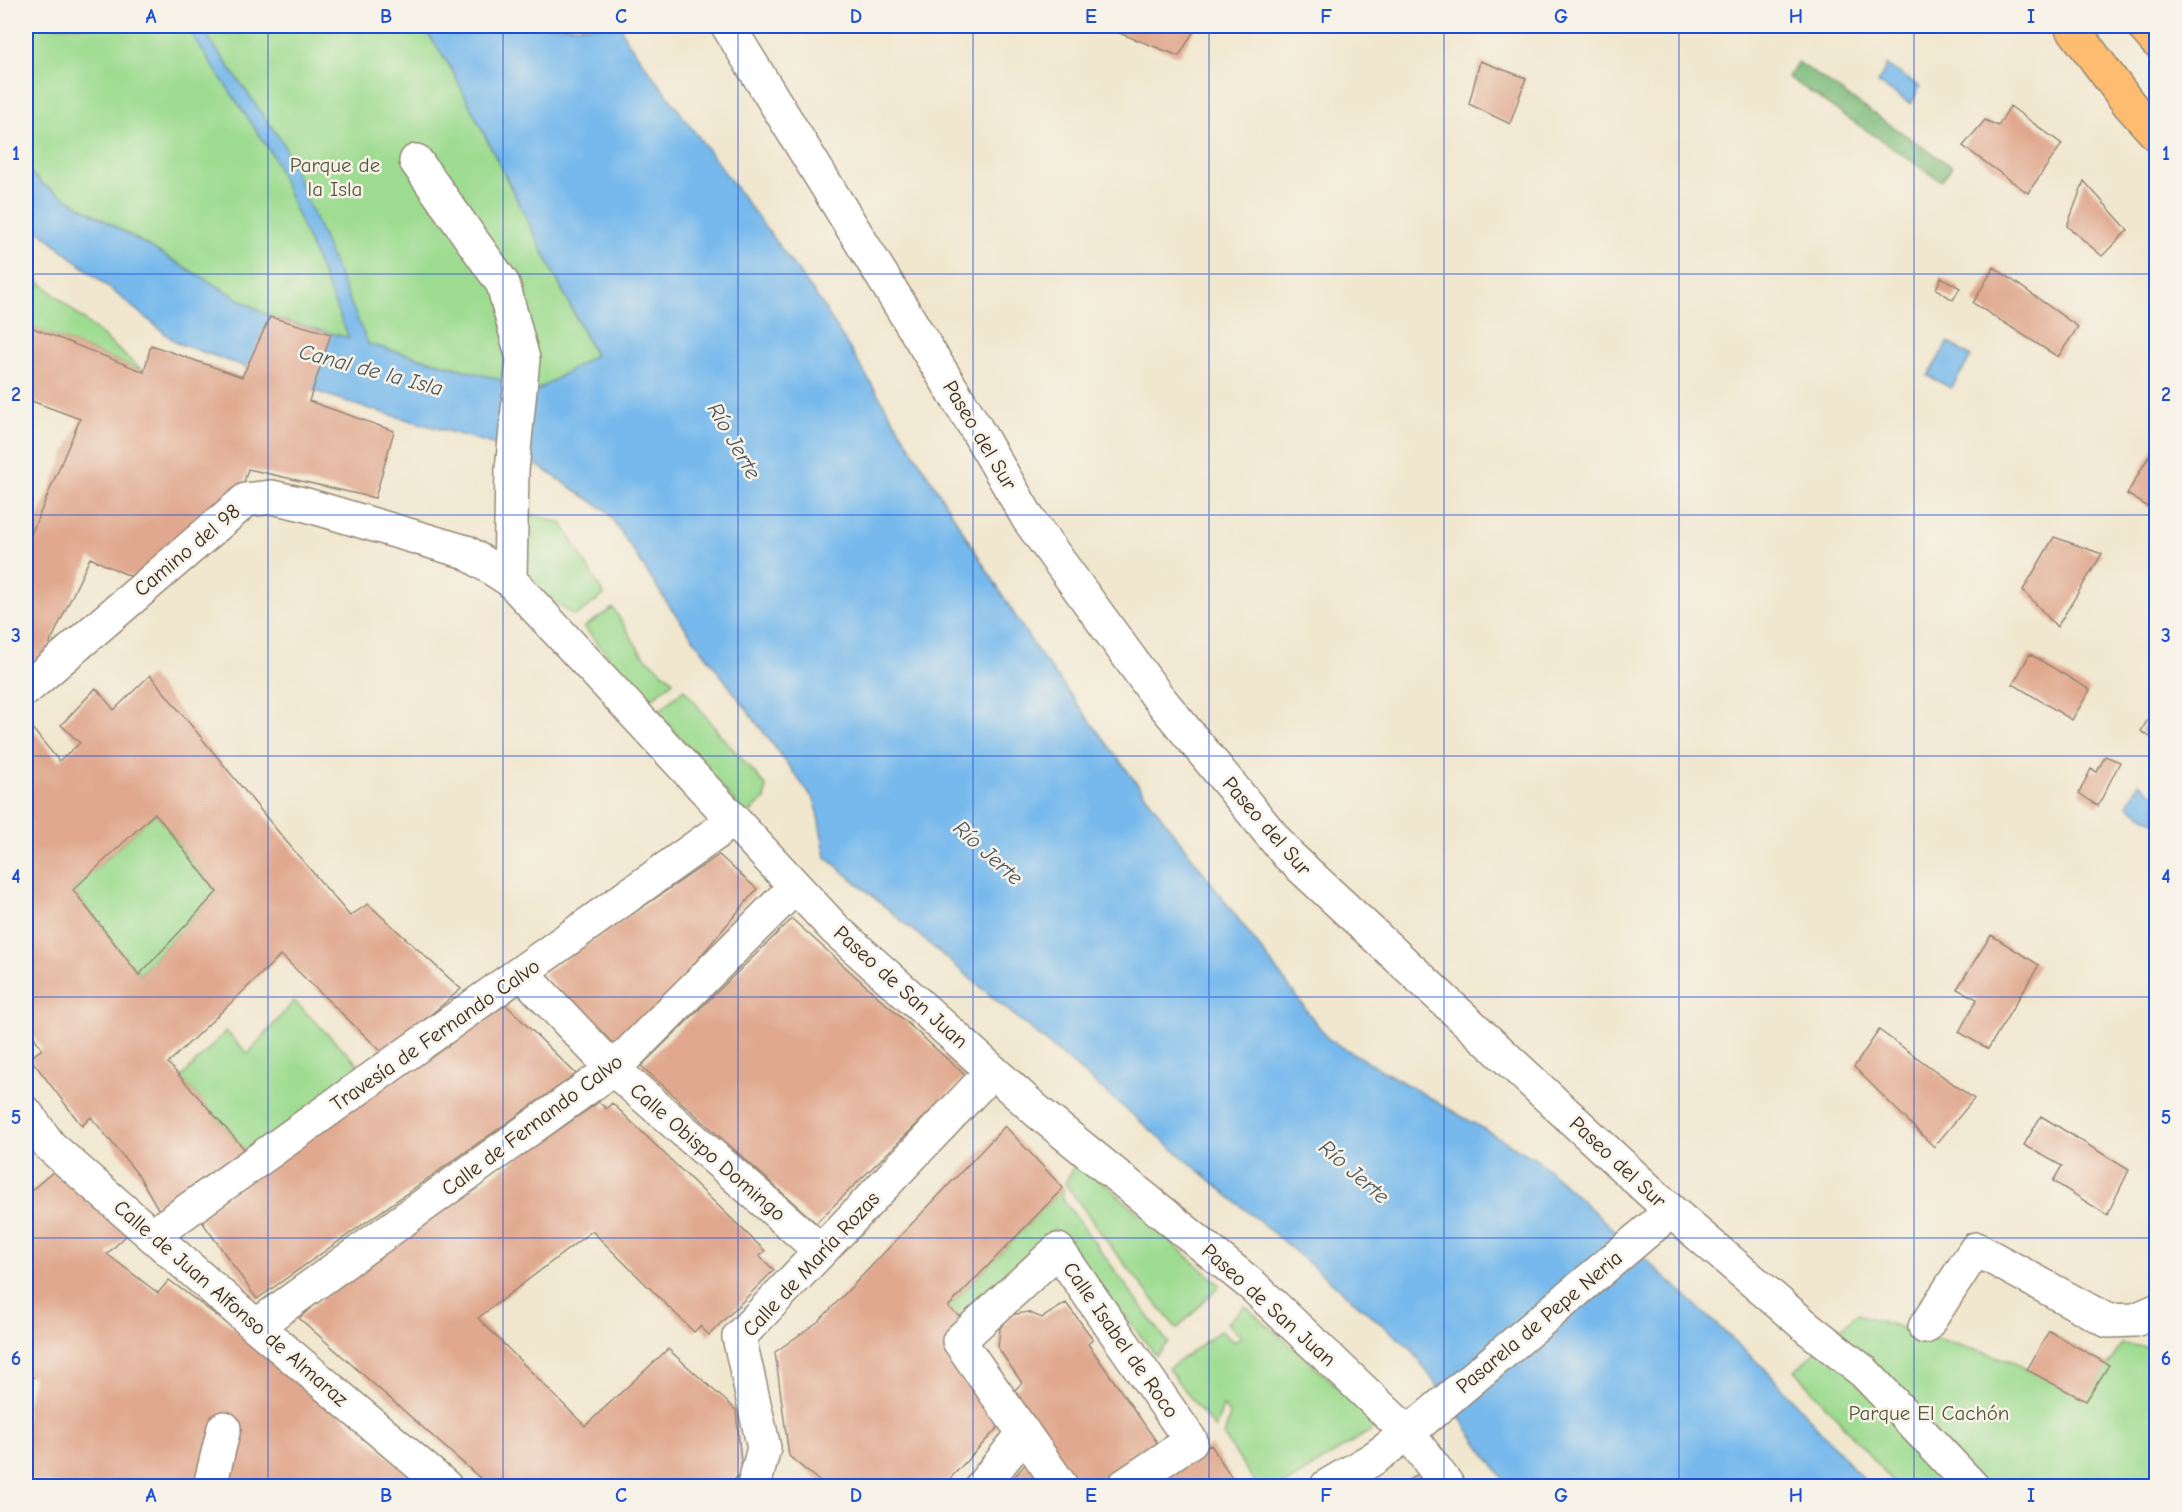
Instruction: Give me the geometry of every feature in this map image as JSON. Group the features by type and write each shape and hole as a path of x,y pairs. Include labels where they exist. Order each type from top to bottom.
{"main road":[{"path":"2071,26 2129,104 2157,134"},
{"path":"2144,26 2157,41"}],"street":[{"name":"Paseo del Sur","path":"728,26 974,425 1029,519 1158,697 1288,855 1671,1211 1808,1328 1864,1372 1972,1486"},
{"path":"416,161 502,284 523,359 512,470 510,580"},
{"name":"Camino del 98","path":"26,689 246,500 272,497 303,504 466,552 510,580"},
{"name":"Paseo de San Juan","path":"510,580 836,929 1038,1112 1252,1286 1408,1433 1448,1486"},
{"path":"691,774 716,833 1069,1155"},
{"name":"Travesía de Fernando Calvo","path":"153,1235 716,833"},
{"name":"Calle de Fernando Calvo","path":"255,1326 613,1069 785,897"},
{"name":"Calle Obispo Domingo","path":"522,973 613,1069 821,1251"},
{"name":"Calle de María Rozas","path":"754,1486 764,1449 739,1337 985,1079"},
{"name":"Calle de Juan Alfonso de Almaraz","path":"26,1113 51,1146 255,1326 445,1486"},
{"name":"Pasarela de Pepe Neria","path":"1408,1433 1671,1211"},
{"path":"1925,1327 1976,1249 2108,1321 2135,1320 2157,1311"},
{"name":"Calle Isabel de Roco","path":"1061,1486 959,1341 1058,1251 1191,1441 1124,1486"},
{"path":"210,1486 224,1428"},
{"path":"982,1486 1024,1433"},
{"path":"1327,1486 1372,1459 1408,1433"}],"green space":[{"name":"Parque de la Isla","path":"26,26 423,26 451,68 595,356 538,390 270,317 42,184 26,168"},
{"path":"1798,62 1952,167 1941,181 1788,77"},
{"path":"26,270 144,372 26,325"},
{"path":"523,512 562,523 604,595 575,616 522,578"},
{"path":"613,608 641,653 673,681 647,703 584,627"},
{"path":"684,689 722,737 766,786 765,799 746,816 658,712"},
{"path":"155,813 217,892 139,975 73,890"},
{"path":"294,1001 363,1069 247,1152 181,1078 226,1031 248,1054"},
{"path":"1078,1160 1220,1285 1177,1329 1111,1247 1065,1183"},
{"path":"1063,1188 1062,1198 1168,1343 1156,1355 1054,1229 967,1322 948,1307"},
{"path":"1245,1306 1381,1424 1283,1486 1257,1486 1224,1436 1230,1415 1223,1406 1215,1429 1168,1369 1220,1331 1234,1342 1241,1336 1227,1323"},
{"name":"Parque El Cachón","path":"1857,1314 2011,1361 2085,1400 2122,1344 2156,1348 2156,1486 1896,1486 1795,1370"}],"water":[{"path":"186,26 200,26 283,143 368,344 538,390 595,355 451,68 423,26 621,26 625,38 820,301 1034,646 1328,1039 1539,1161 1769,1373 1869,1486 1508,1486 1411,1349 826,857 815,801 670,607 607,511 514,450 356,405 177,343 26,220 26,168 42,184 270,317 349,338 272,154"},
{"path":"1887,65 1920,87 1911,104 1878,83"},
{"path":"1948,342 1971,357 1951,388 1928,376"},
{"path":"2139,783 2156,795 2156,823 2127,806"}],"building":[{"path":"1101,26 1197,26 1179,56"},
{"path":"1480,61 1526,78 1510,124 1469,104"},
{"path":"2010,106 2062,144 2028,193 1963,146 1985,120 1998,126"},
{"path":"2084,181 2128,230 2102,256 2067,226"},
{"path":"1994,267 2078,327 2058,357 1973,303"},
{"path":"1941,277 1960,288 1953,300 1936,289"},
{"path":"270,317 331,334 309,401 394,431 375,498 248,469 239,500 141,581 90,558 42,660 26,673 26,546 80,419 26,399 26,325 144,372 151,345 242,377"},
{"path":"2156,444 2156,512 2127,494"},
{"path":"2054,537 2102,554 2057,627 2023,590"},
{"path":"2030,654 2090,690 2072,720 2013,684"},
{"path":"150,675 350,916 368,904 461,989 384,1054 281,955 168,1063 247,1152 164,1219 139,1176 91,1117 82,1126 30,1058 42,1049 26,1025 26,721 59,761 80,743 61,725 96,688 114,710","holes":["155,813 217,892 139,975 73,890"]},
{"path":"2156,706 2156,741 2141,731"},
{"path":"2105,756 2120,762 2098,806 2079,793 2091,769 2097,772"},
{"path":"719,855 757,889 617,1055 544,974"},
{"path":"792,919 966,1076 816,1223 641,1066"},
{"path":"1991,935 2039,965 1988,1049 1959,1032 1977,999 1957,989"},
{"path":"504,1003 576,1074 257,1299 198,1216"},
{"path":"1879,1030 1974,1099 1934,1147 1854,1067"},
{"path":"599,1102 606,1109 612,1103 765,1251 759,1256 774,1270 709,1335 700,1326 694,1332 592,1231 478,1318 585,1426 668,1349 736,1410 742,1472 728,1486 489,1486 299,1318 360,1267"},
{"path":"2041,1116 2129,1170 2107,1215 2053,1181 2062,1166 2024,1145"},
{"path":"1005,1126 1063,1188 948,1307 967,1322 1005,1420 943,1486 825,1486 789,1456 775,1352 819,1321"},
{"path":"54,1171 129,1233 107,1254 158,1293 169,1280 284,1366 410,1476 402,1486 71,1486 26,1480 26,1406 33,1377 26,1375 26,1195"},
{"path":"1066,1303 1093,1339 1088,1344 1161,1448 1098,1486 1078,1486 1013,1392 1022,1383 998,1348 1000,1328 1011,1315 1028,1312 1042,1318"},
{"path":"2049,1331 2109,1365 2086,1401 2027,1370"},
{"path":"1211,1445 1237,1486 1143,1486"},
{"path":"1031,1457 1053,1486 1007,1486"},
{"path":"1421,1472 1430,1486 1399,1486"}],"water label":[{"name":"Canal de la Isla","path":"371,370"},
{"name":"Río Jerte","path":"734,441"},
{"name":"Río Jerte","path":"988,853"},
{"name":"Río Jerte","path":"1354,1172"}]}
